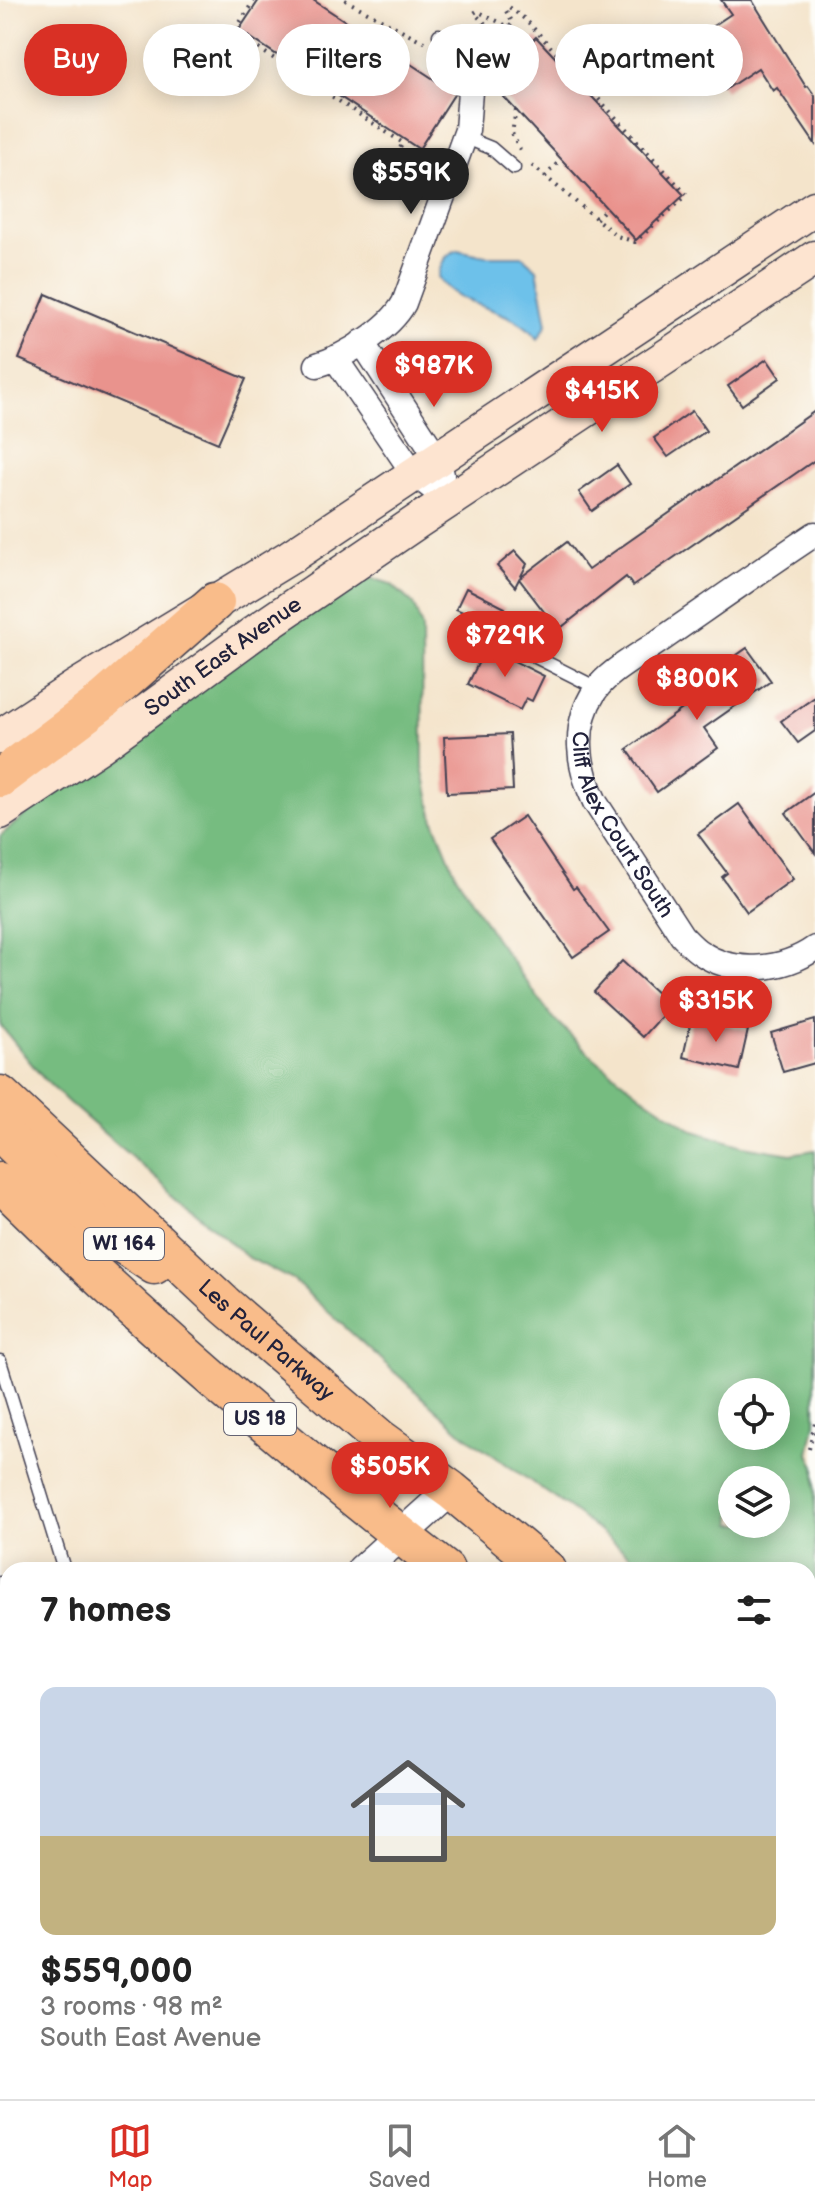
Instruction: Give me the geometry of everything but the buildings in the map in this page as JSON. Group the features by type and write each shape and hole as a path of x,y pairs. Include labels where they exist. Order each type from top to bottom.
{"main road":[{"name":"South East Avenue","path":"0,737 426,467 815,208"},
{"name":"South East Avenue","path":"0,812 101,745 261,628 448,500 815,258"},
{"path":"0,778 100,703 215,602"},
{"path":"0,1068 16,1129"},
{"name":"Les Paul Parkway","path":"0,1095 16,1129 379,1438 451,1490 537,1562"},
{"name":"US 18","path":"0,1182 65,1247 171,1343 290,1445 435,1562"}],"street":[{"path":"426,467 326,362 362,342 397,315 464,137 471,96"},
{"path":"362,342 426,467 448,500"},
{"path":"597,688 635,658 815,534"},
{"name":"Cliff Alex Court South","path":"597,688 589,701 580,736 581,768 585,781 595,802 682,936 701,953 715,960 749,966 777,967 815,948"},
{"path":"371,1562 451,1490"}],"lane":[{"path":"464,137 519,163"},
{"path":"492,635 597,688"},
{"path":"0,1361 62,1562"}],"path":[{"path":"254,0 239,24 237,31 241,38 403,143 400,148 402,154 442,201"},
{"path":"345,0 426,43"},
{"path":"512,24 506,11 509,7 529,24"},
{"path":"485,24 474,13 477,11 503,24"},
{"path":"499,155 508,146 519,163 545,177 617,236 638,242 687,195 539,32"},
{"path":"516,110 512,133 519,163"},
{"path":"545,177 561,159"},
{"path":"596,219 606,208"},
{"path":"809,1449 815,1423"}],"green space":[{"path":"368,577 391,584 413,604 422,627 423,767 434,821 456,875 495,938 552,1017 594,1058 694,1131 743,1146 791,1154 815,1150 815,1423 809,1454 815,1466 815,1562 639,1562 576,1513 463,1434 293,1280 247,1257 68,1102 43,1078 0,1025 0,836 37,805 318,605"}],"water":[{"path":"457,250 486,256 522,256 537,269 547,324 538,339 514,320 472,303 448,288 438,277 439,272 446,257"}]}
